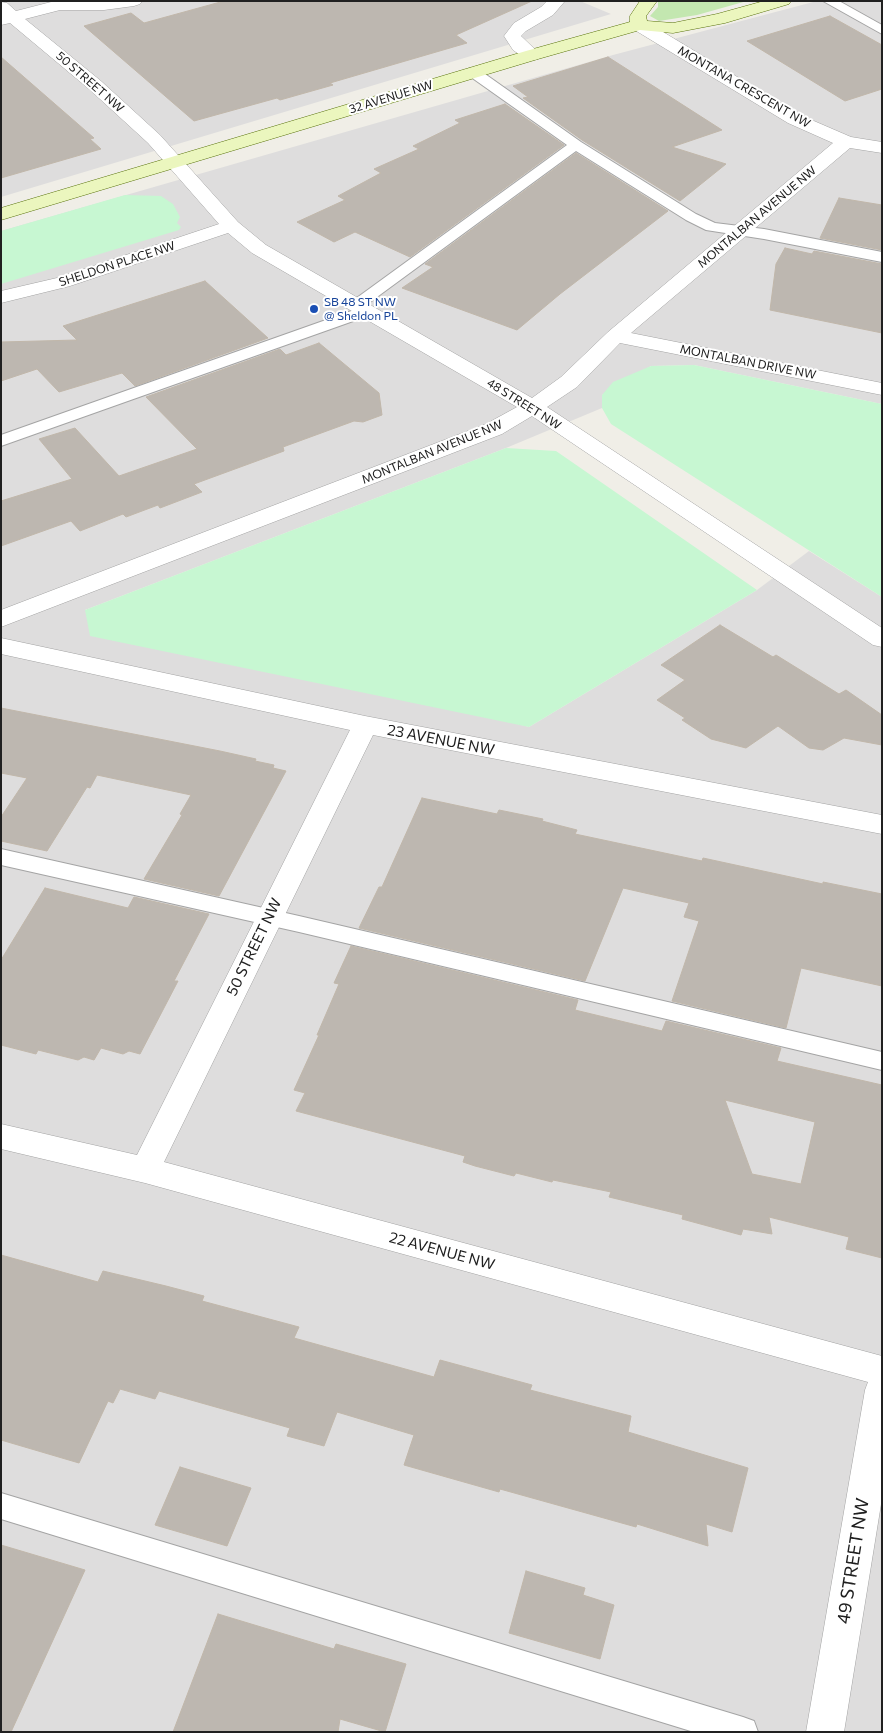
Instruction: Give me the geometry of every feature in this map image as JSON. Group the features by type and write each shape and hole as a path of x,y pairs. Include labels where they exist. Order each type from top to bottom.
{"street":[{"path":"5,15 58,3 104,5 134,1"},
{"path":"532,55 519,46 512,36 520,26 547,11 557,1"},
{"path":"639,25 638,16 648,1"},
{"name":"32 AVENUE NW","path":"1,214 473,72 639,25 673,28 719,19 783,1"},
{"name":"50 STREET NW","path":"5,15 101,91 154,139 175,161"},
{"name":"MONTANA CRESCENT NW","path":"639,25 794,118 846,142 882,148"},
{"name":"MONTALBAN AVENUE NW","path":"1,619 494,429 533,407 569,382 615,336 846,142"},
{"name":"48 STREET NW","path":"175,161 231,226 259,249 533,407 882,639"},
{"name":"SHELDON PLACE NW","path":"1,297 63,282 231,226"},
{"name":"MONTALBAN DRIVE NW","path":"615,336 882,389"},
{"name":"23 AVENUE NW","path":"1,646 365,725 882,826"},
{"name":"50 STREET NW","path":"145,1170 365,725"},
{"name":"22 AVENUE NW","path":"1,1136 145,1170 882,1371"},
{"name":"49 STREET NW","path":"825,1732 882,1390"}],"lane":[{"path":"829,1 882,30"},
{"path":"473,72 576,145 691,217 711,227 882,257"},
{"path":"1,442 361,308 576,145"},
{"path":"1,857 882,1061"},
{"path":"1,1506 743,1732"}],"shaded area":[{"path":"1,1 580,1 611,14 1,197"},
{"path":"817,1 882,1 882,404 694,365 651,366 602,395 602,408 506,448 85,610 529,727 757,590 809,551 882,597 882,1732 1,1732 1,231 613,55"}],"green space":[{"path":"658,1 747,1 697,15 659,21 650,16 658,7"},
{"path":"125,195 161,196 173,204 180,217 177,223 181,227 179,230 1,284 1,231"},
{"path":"694,365 882,404 882,597 611,424 602,408 602,395 613,382 651,366"},
{"path":"506,448 556,451 757,590 529,727 90,636 85,610"}],"building":[{"path":"224,1 532,1 456,35 467,43 330,83 333,85 194,121 84,26 131,13 144,23"},
{"path":"830,16 882,45 882,89 845,101 747,41"},
{"path":"1,57 94,138 90,139 101,149 1,178"},
{"path":"608,57 722,130 672,147 726,164 680,201 582,140 523,98 528,97 513,86"},
{"path":"505,104 564,145 410,257 355,232 334,242 297,222 345,200 338,196 381,173 374,169 419,149 413,146 460,123 455,120"},
{"path":"576,153 668,211 560,294 517,330 402,288 433,267 425,264"},
{"path":"839,198 882,205 882,250 820,238"},
{"path":"785,248 812,254 814,251 882,264 882,333 770,310 776,264"},
{"path":"205,281 268,338 135,386 122,373 59,392 37,369 1,381 1,342 77,340 63,326"},
{"path":"319,343 379,393 382,415 363,422 354,421 283,447 284,451 194,484 202,492 160,508 158,505 126,517 123,514 80,531 71,521 1,546 1,501 72,479 39,439 75,428 119,476 197,449 146,397 280,349 286,355"},
{"path":"720,625 773,657 776,655 839,694 846,690 882,715 882,745 844,738 823,750 809,748 778,726 746,748 711,739 682,720 685,718 657,700 685,680 661,665"},
{"path":"1,708 220,751 256,759 255,761 274,765 273,768 286,771 219,896 144,879 182,815 180,814 191,795 97,775 90,788 87,787 47,851 1,841 1,817 27,778 1,773"},
{"path":"422,798 497,814 499,810 543,819 542,821 577,830 575,834 702,861 703,858 823,884 823,882 882,894 882,986 801,968 786,1028 672,1001 699,921 684,917 689,903 623,888 585,981 359,928 379,887 382,887"},
{"path":"45,888 128,908 134,897 209,914 174,981 178,981 140,1054 129,1051 123,1054 101,1048 94,1060 84,1057 78,1060 38,1050 36,1054 1,1045 1,960"},
{"path":"351,946 578,1000 575,1010 662,1031 666,1021 781,1048 777,1061 882,1085 882,1258 846,1249 849,1237 769,1217 772,1234 743,1229 741,1235 682,1219 683,1215 609,1197 611,1192 553,1180 552,1182 516,1173 514,1176 475,1166 463,1162 465,1156 296,1111 305,1093 294,1090 319,1035 317,1035 339,984 334,983","holes":["725,1100 815,1122 801,1184 752,1174"]},
{"path":"1,1255 98,1282 103,1271 204,1296 202,1301 299,1327 294,1338 434,1377 440,1360 532,1385 530,1390 631,1416 628,1432 748,1468 732,1532 706,1524 708,1546 637,1524 636,1527 500,1489 499,1492 404,1465 414,1435 337,1412 324,1446 287,1436 290,1428 159,1391 155,1399 120,1389 113,1403 108,1401 79,1463 1,1440"},
{"path":"180,1467 251,1488 227,1546 155,1525"},
{"path":"1,1545 85,1570 11,1732 1,1732"},
{"path":"526,1571 585,1588 583,1595 614,1605 600,1659 509,1633"},
{"path":"218,1614 334,1649 336,1644 406,1664 385,1732 340,1719 338,1732 173,1732"}],"place":[{"name":"SB 48 ST NW @ Sheldon PL","path":"314,309"}]}
